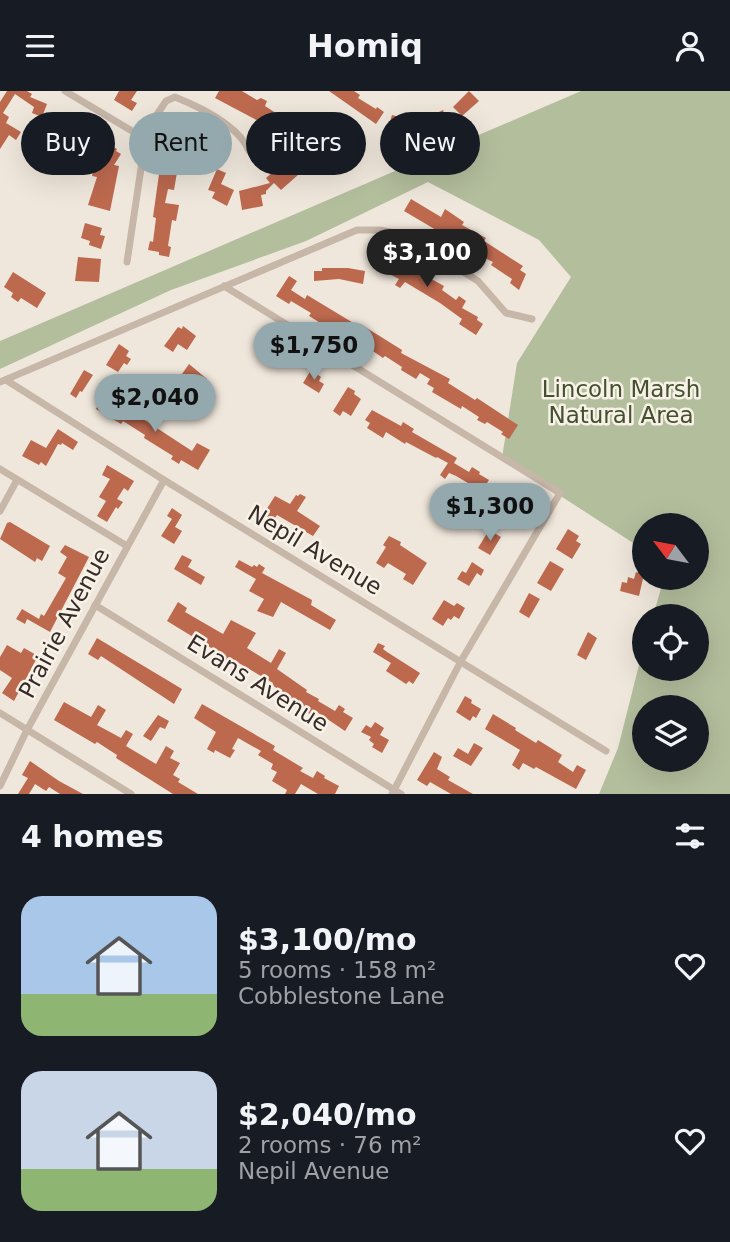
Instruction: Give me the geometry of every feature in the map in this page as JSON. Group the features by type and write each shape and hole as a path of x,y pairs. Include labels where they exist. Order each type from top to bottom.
{"street":[{"path":"65,91 129,129"},
{"path":"159,112 166,101 175,97 205,112"},
{"path":"232,128 246,143"},
{"path":"127,262 140,175"},
{"path":"3,381 357,230 380,230 403,235 483,285 506,313 533,319"},
{"path":"224,286 560,493 461,661 396,793"},
{"name":"Nepil Avenue","path":"3,381 606,751"},
{"path":"0,469 127,546"},
{"path":"0,511 17,480"},
{"name":"Prairie Avenue","path":"0,786 27,730 164,480"},
{"name":"Evans Avenue","path":"95,605 396,793"},
{"path":"0,713 131,794"}],"green space":[{"name":"Lincoln Marsh Natural Area","path":"581,91 730,91 730,794 599,794 618,748 635,681 709,681 709,604 656,604 661,590 709,590 709,513 632,513 632,542 502,458 517,363 571,277 539,240 428,182 306,241 171,290 0,369 0,341 386,175 480,175 480,134"}],"building":[{"path":"7,91 27,91 32,94 30,97 47,104 44,112 32,112 34,107 15,94 3,113 9,117 6,123 21,132 16,140 9,135 0,149 0,102"},
{"path":"119,91 137,91 131,100 137,103 132,111 114,100"},
{"path":"219,91 242,91 257,100 261,98 267,101 265,106 274,112 246,112 246,114 215,98"},
{"path":"329,91 354,91 360,95 358,98 384,112 380,112 376,124 366,117 366,112 359,112"},
{"path":"469,91 479,101 467,112 458,112 453,107"},
{"path":"115,148 121,154 115,163"},
{"path":"115,165 119,166 110,211 88,205 97,177 92,176 115,175"},
{"path":"159,175 177,175 174,190 168,189 165,203 179,205 176,221 172,220 169,257 148,250 150,241 153,242 156,218 153,217"},
{"path":"214,175 225,175 221,184 234,190 227,206 212,198 215,192 208,190"},
{"path":"269,175 298,175 281,190 274,183 266,194 261,195 263,206 242,210 239,191 270,183 266,178"},
{"path":"411,199 441,217 445,209 464,222 462,225 486,238 484,241 523,266 520,270 526,274 519,290 510,283 512,279 491,265 493,262 468,250 471,244 456,235 453,240 404,211"},
{"path":"85,223 102,228 100,235 105,236 101,249 89,245 90,241 81,238"},
{"path":"376,252 401,262 444,286 442,290 456,300 459,296 466,301 462,308 478,317 477,320 483,324 476,335 459,324 462,319 440,303 405,282 400,288 395,285 399,279 370,264"},
{"path":"78,257 101,259 99,282 75,281"},
{"path":"322,268 365,271 363,284 339,279 314,281 314,271 322,271"},
{"path":"13,272 46,293 37,308 21,298 18,302 11,297 13,293 4,287"},
{"path":"289,276 297,281 291,290 305,299 307,295 360,327 362,325 402,350 401,353 450,379 448,383 518,425 509,439 487,422 485,424 477,420 479,417 462,406 461,409 432,392 434,388 427,384 430,379 420,373 416,379 401,370 402,367 385,356 383,358 345,332 344,334 334,327 332,330 309,316 311,313 276,296"},
{"path":"183,326 196,336 187,350 178,344 173,352 164,346 178,327 182,329"},
{"path":"119,344 129,351 126,356 131,359 127,365 124,363 118,372 106,365"},
{"path":"189,364 207,379 202,387 182,374"},
{"path":"84,370 93,375 76,398 70,394"},
{"path":"311,370 321,377 319,381 324,384 319,393 303,383"},
{"path":"348,387 361,399 351,416 343,411 340,416 333,411"},
{"path":"117,400 146,415 143,419 192,451 197,443 210,450 198,470 181,460 179,464 171,459 173,456 144,438 145,435 96,409 100,402 112,408"},
{"path":"372,410 401,426 403,422 414,429 412,432 457,458 454,463 469,472 472,467 480,472 479,474 489,480 485,486 506,498 510,492 525,500 516,515 512,513 509,517 504,513 506,510 488,500 490,496 456,476 449,473 445,479 440,475 448,463 406,442 405,444 386,432 383,438 367,428 370,423 365,420"},
{"path":"58,429 78,442 73,450 62,443 58,444 46,466 22,456 31,440 46,448"},
{"path":"107,465 134,481 128,491 124,488 117,499 123,502 118,509 116,507 107,522 97,516 106,501 99,497 110,479 102,475"},
{"path":"296,495 306,497 297,511 320,526 313,536 277,515 273,521 267,517 270,512 266,510 275,496 290,504"},
{"path":"172,508 182,515 175,527 182,531 174,544 161,536 172,519 167,516"},
{"path":"10,522 50,546 42,561 37,558 35,562 0,539"},
{"path":"568,529 579,536 576,541 581,544 572,559 556,549"},
{"path":"489,530 501,537 490,555 478,548"},
{"path":"389,536 427,563 413,585 403,579 406,574 388,563 384,568 376,563"},
{"path":"65,545 89,557 50,632 27,619 25,624 16,619 22,609 39,619 41,614 44,616 66,578 58,573 67,557 60,552"},
{"path":"182,555 192,560 188,567 205,577 201,585 174,569"},
{"path":"239,560 252,567 259,564 265,568 262,573 312,600 311,605 336,620 330,630 281,602 273,617 257,611 264,599 249,591 256,579 235,567"},
{"path":"550,561 564,569 551,591 537,583"},
{"path":"472,562 484,570 481,576 477,573 469,586 457,579 462,571 466,573"},
{"path":"628,577 632,578 632,590 640,590 639,596 620,591 622,582 627,583"},
{"path":"529,593 540,599 529,618 519,612"},
{"path":"444,600 465,608 459,619 454,616 451,620 448,618 443,626 432,619"},
{"path":"178,602 187,608 185,612 223,634 231,620 256,633 247,648 271,663 279,649 286,653 277,669 335,711 339,705 345,709 343,712 353,718 345,731 314,710 312,715 302,710 304,706 272,685 273,683 237,662 234,666 224,661 226,657 167,621"},
{"path":"588,632 597,638 586,660 577,655"},
{"path":"97,638 182,689 174,704 101,656 98,660 88,654"},
{"path":"378,643 420,673 413,684 409,681 406,684 386,671 391,663 373,652"},
{"path":"7,645 21,653 24,648 38,656 14,701 2,693 12,678 0,670 0,657"},
{"path":"465,696 481,709 476,718 473,716 470,721 456,712"},
{"path":"64,702 91,717 98,705 106,710 97,725 121,738 126,730 133,734 126,746 156,764 166,746 174,751 170,758 180,763 173,775 180,779 178,782 198,794 173,794 116,758 117,755 97,742 95,744 54,720"},
{"path":"202,704 275,746 273,750 303,768 300,771 313,778 317,771 325,776 324,778 339,786 335,794 318,794 301,784 295,794 285,794 287,790 272,781 277,772 271,769 273,764 258,755 261,751 238,738 230,758 207,749 216,732 194,718"},
{"path":"493,714 536,743 538,740 562,755 558,762 573,772 577,765 586,770 576,789 536,767 534,769 523,763 519,770 512,765 520,750 485,729"},
{"path":"158,715 169,721 165,729 160,727 151,741 143,736"},
{"path":"375,722 384,728 380,735 389,740 382,753 372,747 374,744 369,740 371,737 361,732 366,725 371,728"},
{"path":"474,743 483,748 471,766 453,756 458,748 468,754"},
{"path":"434,752 442,757 437,769 450,777 448,780 473,794 451,794 430,782 427,786 417,780"},
{"path":"30,761 83,794 60,794 49,787 46,791 35,784 29,794 18,794 28,778 22,775"}]}
